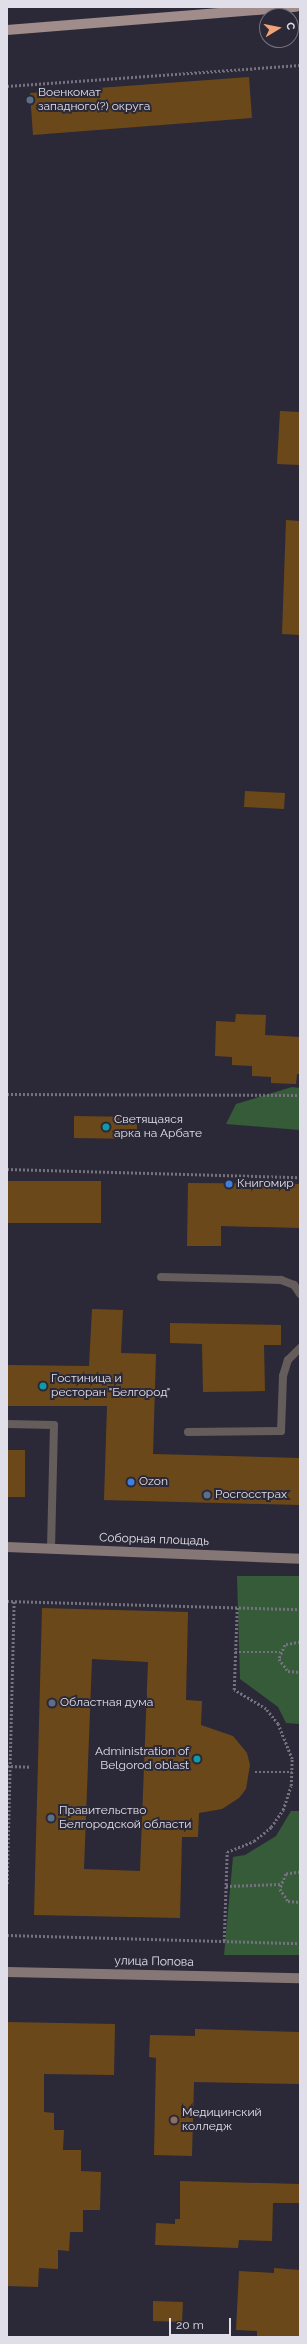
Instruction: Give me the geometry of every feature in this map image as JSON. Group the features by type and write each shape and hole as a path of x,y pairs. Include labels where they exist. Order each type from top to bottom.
{"main road":[{"path":"7,30 296,7"}],"street":[{"name":"Соборная площадь","path":"7,1547 300,1559"},
{"name":"улица Попова","path":"7,1972 300,1978"}],"lane":[{"path":"162,1277 281,1280 294,1285 300,1294"},
{"path":"188,1432 281,1431 283,1376 288,1360 300,1348"},
{"path":"7,1424 54,1425 51,1549"}],"path":[{"path":"7,86 300,66"},
{"path":"7,1094 300,1095"},
{"path":"7,1169 300,1177"},
{"path":"7,1601 300,1609"},
{"path":"7,1884 8,1766 14,1601"},
{"path":"224,1940 227,1852 254,1841 271,1827 283,1810 291,1786 292,1772 292,1760 278,1724 266,1709 234,1690 237,1607"},
{"path":"235,1652 280,1652 290,1642 300,1642"},
{"path":"280,1652 284,1668 300,1672"},
{"path":"8,1766 31,1767"},
{"path":"255,1772 292,1772"},
{"path":"300,1872 286,1874 280,1884 284,1898 300,1902"},
{"path":"226,1886 280,1884"},
{"path":"7,1934 300,1943"}],"green space":[{"path":"292,1087 300,1088 300,1130 226,1124 236,1104"},
{"path":"237,1576 300,1576 300,1724 286,1723 278,1707 240,1679"},
{"path":"291,1811 300,1811 300,1955 224,1955 233,1857 245,1855 276,1836"}],"building":[{"path":"249,77 252,118 33,135 30,93"},
{"path":"280,411 300,412 300,465 277,464"},
{"path":"286,520 300,521 300,635 282,634"},
{"path":"245,791 285,793 284,809 244,807"},
{"path":"236,1014 266,1015 265,1035 300,1037 300,1074 297,1074 296,1084 271,1083 271,1077 252,1076 252,1066 232,1065 232,1057 215,1056 216,1021 235,1022"},
{"name":"Светящаяся арка на Арбате","path":"74,1116 137,1117 137,1139 74,1138"},
{"path":"7,1181 101,1181 101,1223 7,1223"},
{"path":"188,1183 300,1184 300,1228 221,1226 221,1246 187,1246"},
{"path":"92,1309 123,1310 121,1353 156,1354 153,1454 300,1458 300,1505 104,1500 107,1406 7,1406 7,1365 89,1366"},
{"path":"170,1323 281,1325 281,1345 264,1345 265,1391 203,1392 202,1344 170,1343"},
{"path":"7,1450 25,1450 25,1497 7,1497"},
{"name":"Administration of Belgorod oblast","path":"42,1608 188,1612 186,1700 202,1701 201,1725 233,1736 247,1753 250,1765 246,1789 239,1798 222,1809 199,1813 198,1837 182,1837 180,1918 34,1915","holes":["92,1659 148,1662 140,1871 84,1869"]},
{"path":"7,2022 115,2024 114,2075 44,2074 44,2112 54,2113 54,2130 64,2130 63,2150 81,2150 81,2171 101,2172 100,2210 83,2210 83,2232 70,2232 69,2251 58,2250 58,2269 39,2268 38,2287 7,2286"},
{"name":"Медицинский колледж","path":"195,2029 300,2032 300,2084 194,2082 192,2156 154,2155 156,2058 149,2057 150,2035 195,2036"},
{"name":"Медицинский колледж","path":"180,2181 300,2184 300,2203 273,2203 272,2241 239,2240 238,2248 155,2245 156,2223 175,2224 175,2219 180,2219"},
{"path":"274,2268 300,2270 300,2337 257,2336 257,2331 236,2330 239,2271 274,2273"},
{"path":"153,2301 183,2302 182,2322 153,2321"}],"place":[{"name":"Военкомат западного(?) округа","path":"30,100"},
{"name":"Светящаяся арка на Арбате","path":"106,1127"},
{"name":"Книгомир","path":"229,1184"},
{"name":"Гостиница и ресторан \"Белгород\"","path":"43,1386"},
{"name":"Ozon","path":"131,1482"},
{"name":"Росгосстрах","path":"207,1495"},
{"name":"Областная дума","path":"52,1703"},
{"name":"Administration of Belgorod oblast","path":"197,1759"},
{"name":"Правительство Белгородской области","path":"51,1818"},
{"name":"Медицинский колледж","path":"174,2120"}]}
